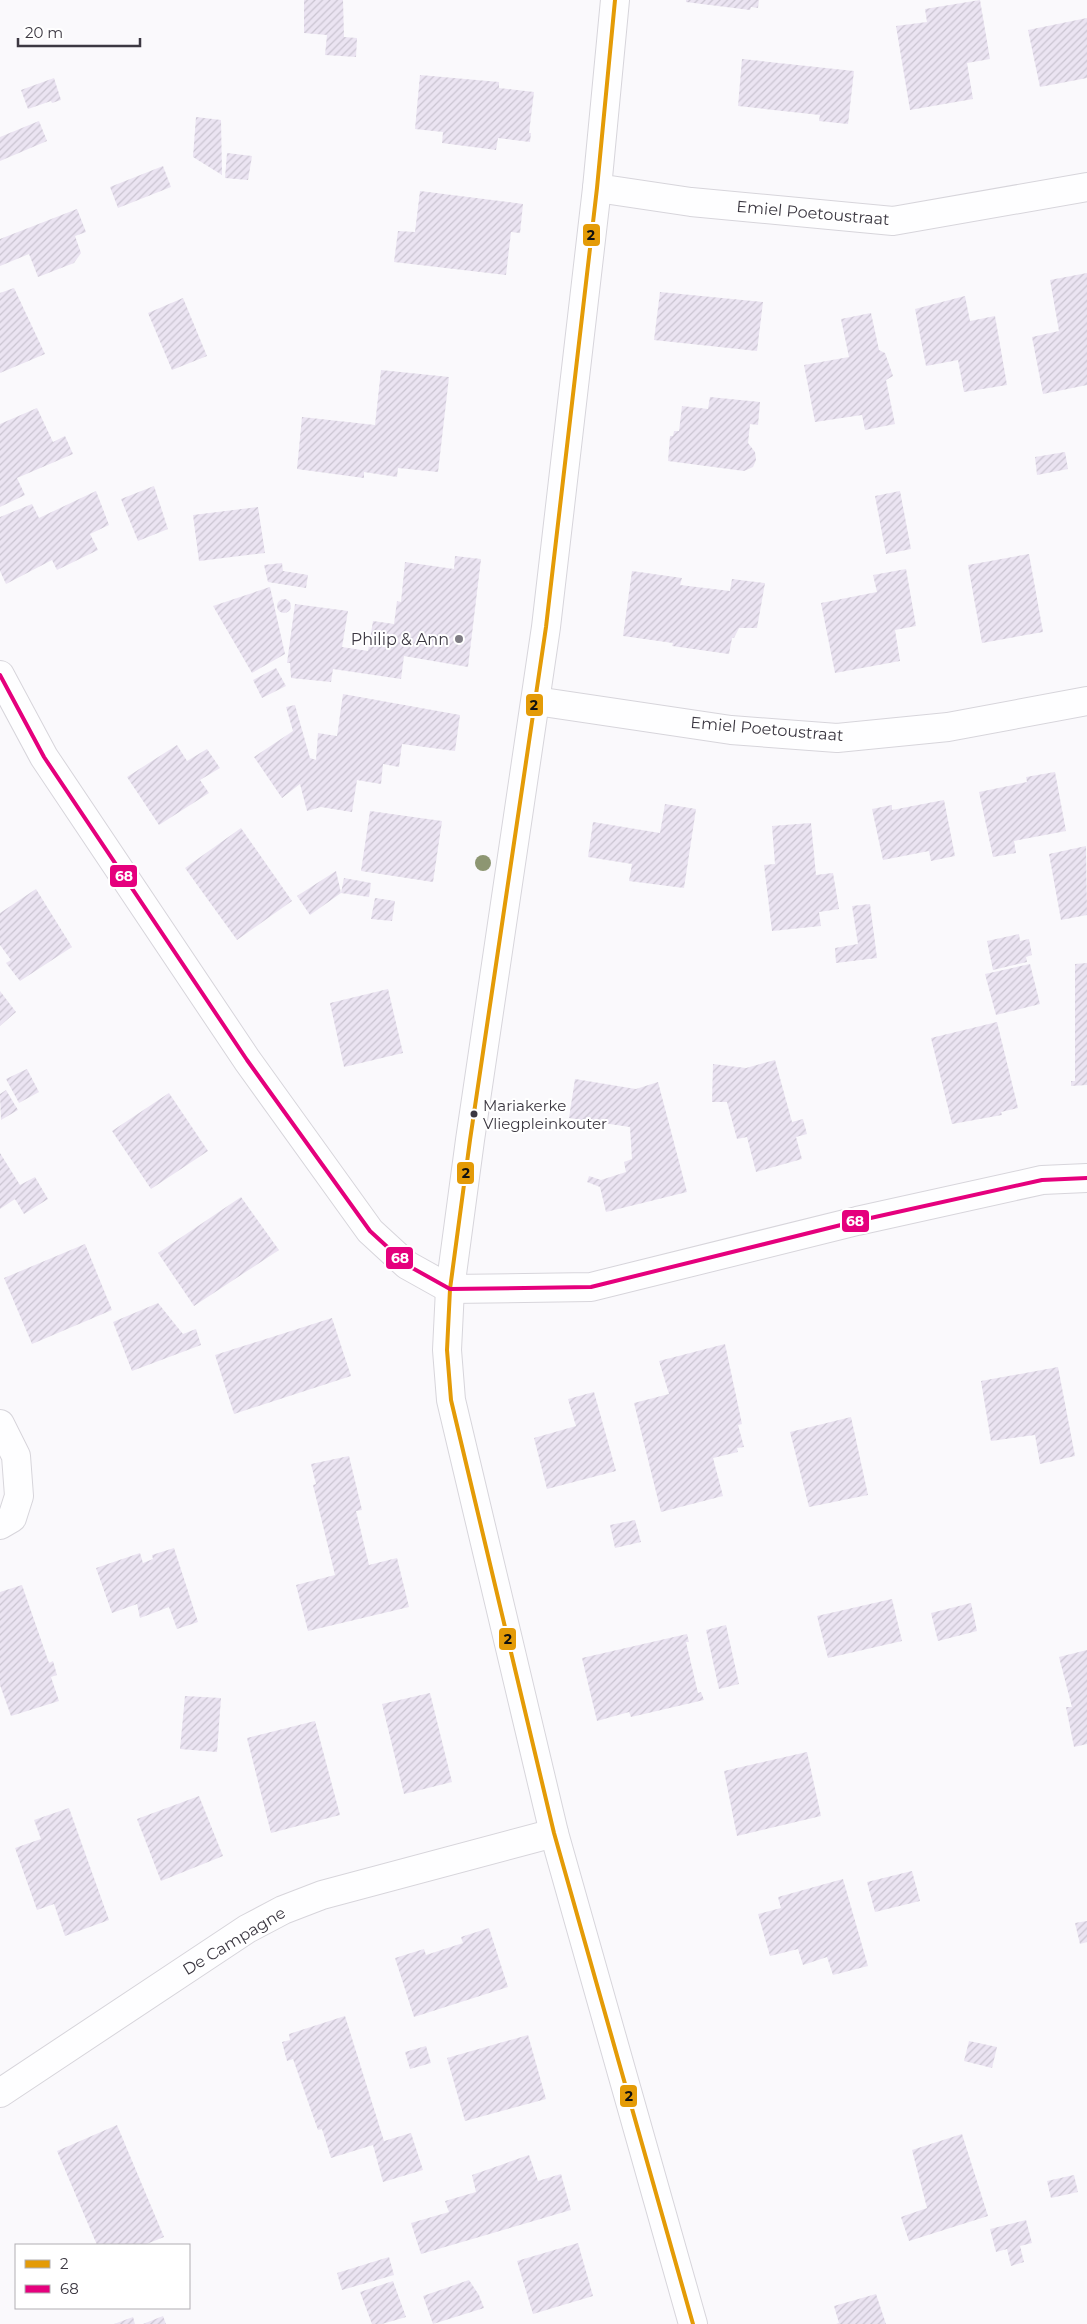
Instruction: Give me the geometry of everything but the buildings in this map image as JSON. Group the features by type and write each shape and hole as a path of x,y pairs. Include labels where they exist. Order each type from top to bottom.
{"street":[{"path":"615,0 597,188 536,701 471,1130 450,1289 447,1350 451,1400 554,1833 692,2324"},
{"name":"Emiel Poetoustraat","path":"597,188 691,202 893,220 1087,187"},
{"path":"0,675 44,757 247,1060 370,1231 407,1265 450,1289 591,1287 857,1221 1022,1184 1042,1180 1087,1178"},
{"name":"Emiel Poetoustraat","path":"536,701 731,730 837,738 948,727 1087,701"},
{"path":"0,1424 16,1456 19,1496 12,1518 0,1525"},
{"name":"De Campagne","path":"0,2093 247,1929 283,1910 322,1895 554,1833"}],"transit line":[{"name":"2","path":"615,0 597,188 546,627 470,1140 450,1289 447,1350 451,1400 554,1833 693,2324"},
{"name":"68","path":"0,675 44,757 247,1060 370,1231 407,1265 450,1289 591,1287 857,1221 1042,1180 1087,1178"}],"place":[{"name":"Philip & Ann","path":"459,639"},
{"name":"Mariakerke Vliegpleinkouter","path":"474,1114"}]}
